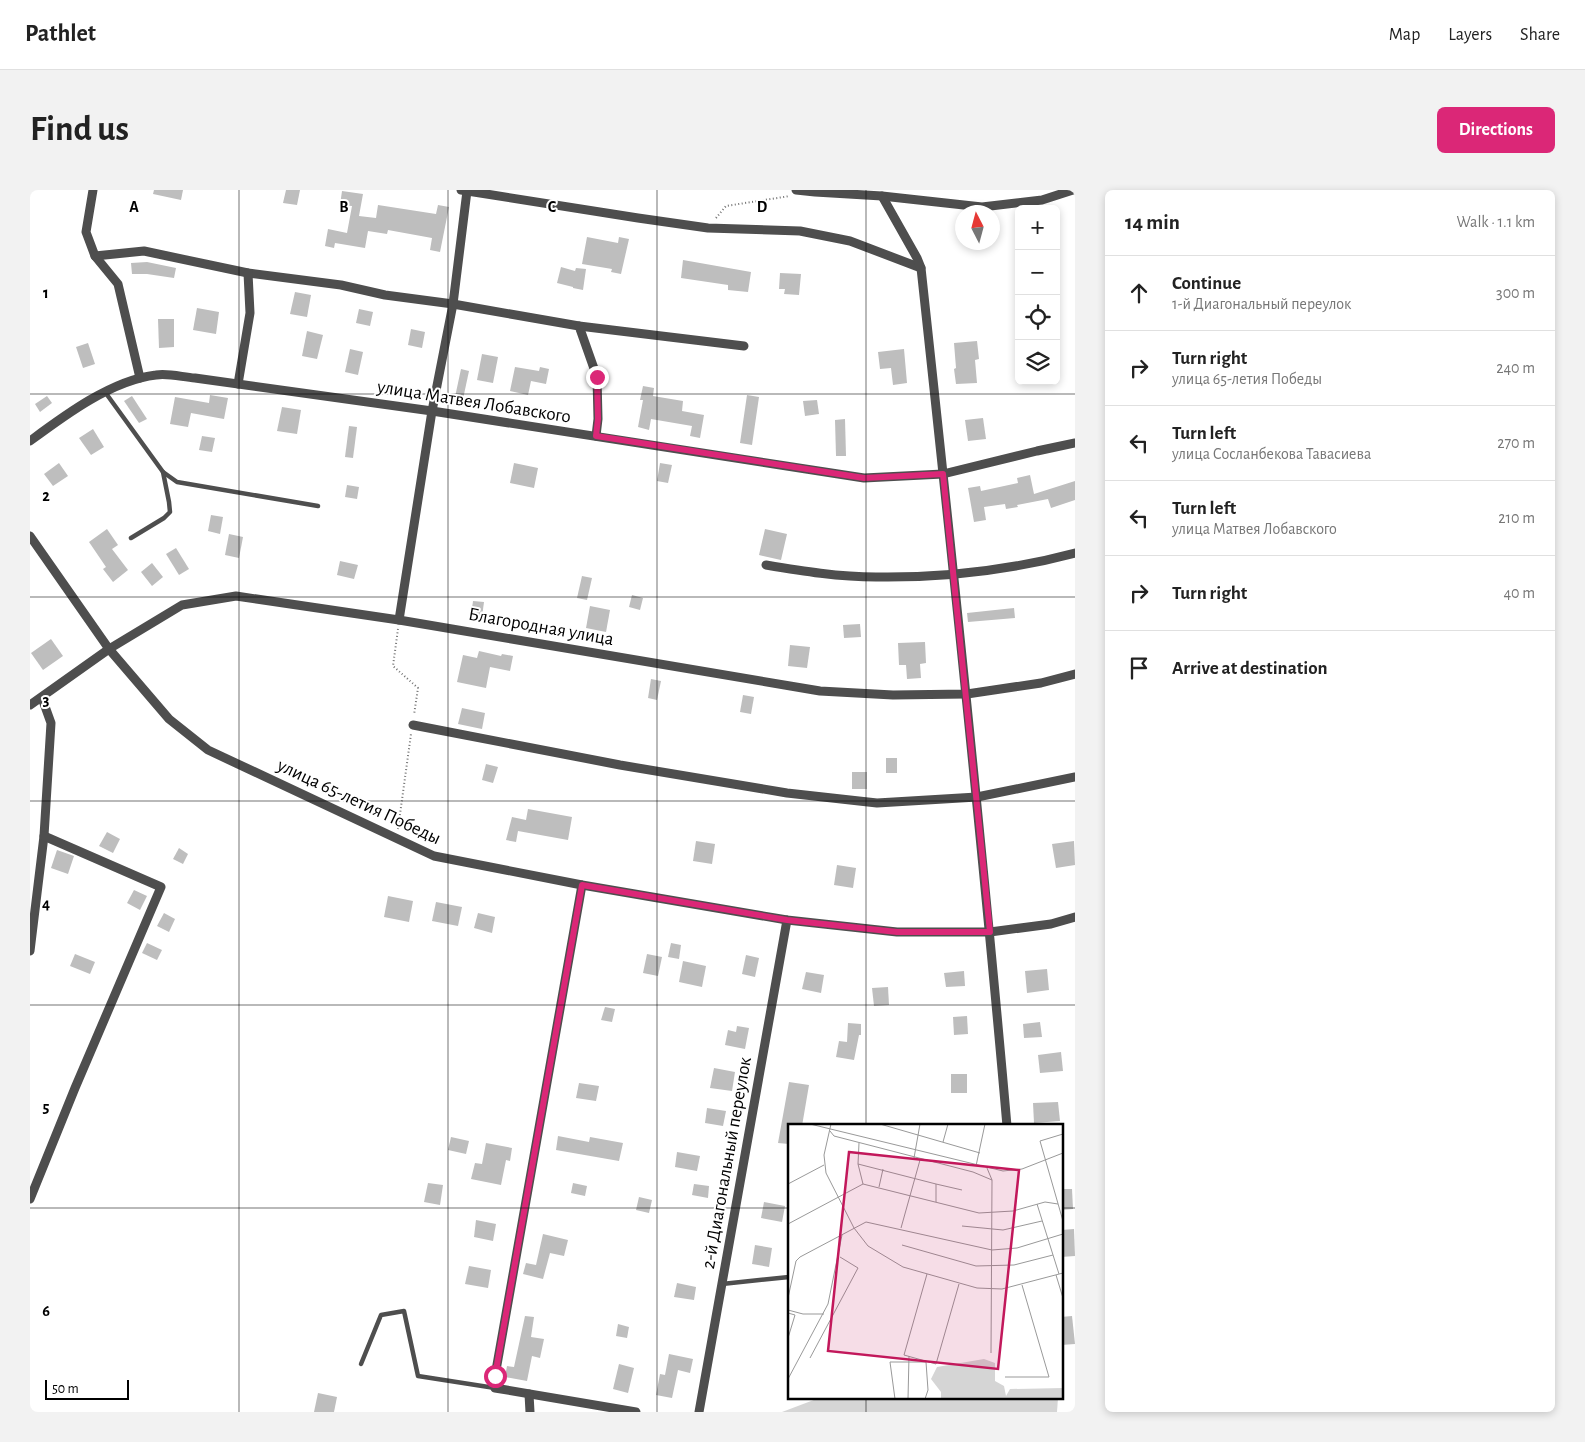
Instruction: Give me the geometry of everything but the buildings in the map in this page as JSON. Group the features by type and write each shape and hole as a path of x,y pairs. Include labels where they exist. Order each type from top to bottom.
{"street":[{"path":"93,190 86,232 95,256 118,284 140,378"},
{"path":"796,193 815,191 882,196 982,207 1042,200 1073,190"},
{"path":"399,620 432,411 453,304 464,191 708,228 800,231 850,241 921,268"},
{"path":"882,196 921,268 967,694 1007,1124"},
{"path":"95,256 144,251 248,273 341,286 385,295 453,304 578,326 744,346"},
{"path":"238,384 250,313 248,273"},
{"path":"578,326 597,377 598,419 596,436"},
{"name":"улица Матвея Лобавского","path":"30,441 54,423 105,392 140,378 158,374 432,411 864,478 943,474 1037,450 1075,443"},
{"name":"улица 65-летия Победы","path":"30,536 109,649 169,719 208,750 434,856 582,885 787,920 897,932 990,932 1051,924 1075,917"},
{"path":"766,565 810,572 874,577 910,577 953,575 1019,565 1075,553"},
{"name":"Благородная улица","path":"30,705 109,649 182,605 236,596 399,620 820,691 893,695 967,694 1041,683 1075,674"},
{"path":"30,951 44,836 51,723 42,698"},
{"path":"413,725 620,765 787,793 877,802 977,797 1075,777"},
{"path":"30,1199 160,887 44,836"},
{"path":"582,885 499,1356 495,1388 636,1412"},
{"name":"2-й Диагональный переулок","path":"699,1412 787,920"},
{"path":"529,1394 530,1412"}],"lane":[{"path":"105,392 163,472 177,482 318,506"},
{"path":"131,538 164,518 170,512 163,472"},
{"path":"722,1284 788,1278"},
{"path":"361,1364 381,1316 404,1311 418,1376 495,1388"}],"path":[{"path":"708,228 726,206 796,193"}],"shaded area":[{"path":"814,1400 1058,1400 1057,1412 782,1412"}],"route":[{"path":"495,1376 582,885 787,920 897,932 990,932 943,474 864,478 596,436 598,419 597,377"}]}
